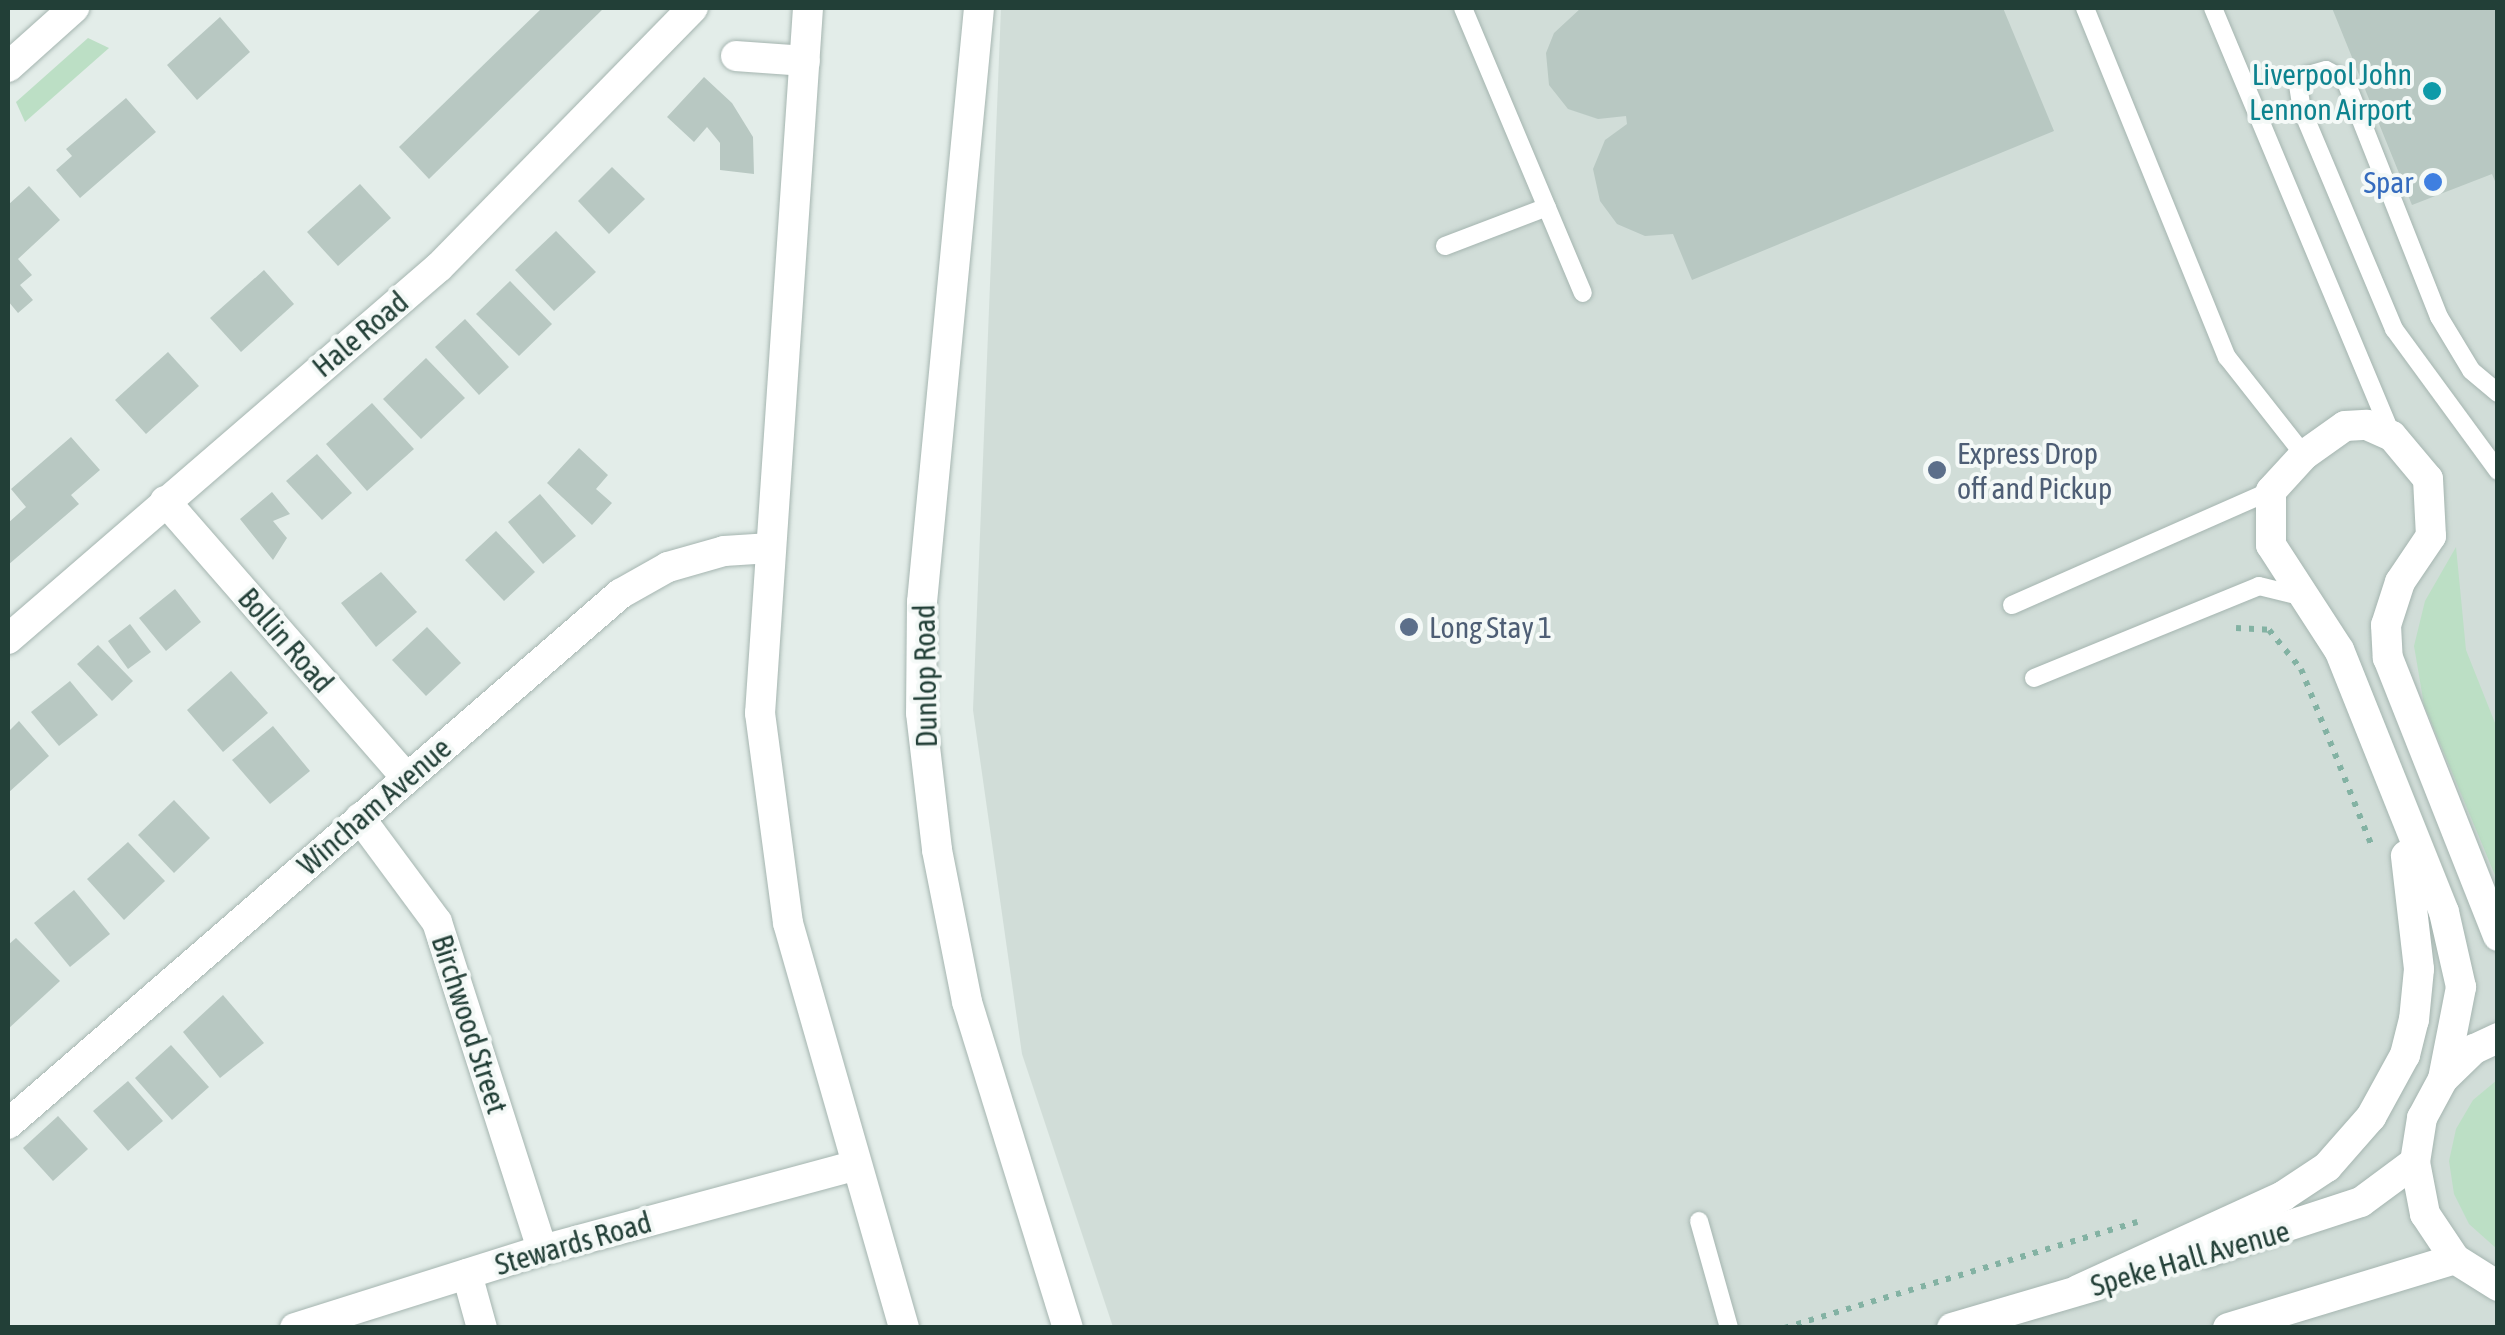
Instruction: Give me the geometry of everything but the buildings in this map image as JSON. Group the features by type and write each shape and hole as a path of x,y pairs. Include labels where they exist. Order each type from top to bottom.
{"street":[{"path":"8,66 74,8"},
{"name":"Hale Road","path":"8,640 164,501 439,267 693,8"},
{"path":"808,8 760,712 769,810 788,923 854,1166 904,1328"},
{"name":"Dunlop Road","path":"979,8 922,602 922,713 938,850 967,1002 1068,1328"},
{"path":"736,56 804,62"},
{"path":"2498,936 2388,658 2386,625 2400,582 2431,536 2434,507 2414,454 2392,436 2366,424 2345,426 2304,455 2271,492 2271,545 2340,650 2456,952 2459,1004 2443,1079 2422,1118 2415,1162 2425,1214 2455,1259 2498,1286"},
{"name":"Bollin Road","path":"164,501 407,778"},
{"name":"Wincham Avenue","path":"8,1124 620,594 668,567 724,551 772,548"},
{"path":"2078,1290 2283,1196 2326,1168 2391,1086 2414,1020 2420,969 2416,904 2394,785"},
{"name":"Birchwood Street","path":"360,818 438,922 542,1250"},
{"path":"2443,1079 2474,1049 2498,1038"},
{"name":"Speke Hall Avenue","path":"1952,1328 2314,1221 2361,1202 2415,1162"},
{"name":"Stewards Road","path":"295,1328 542,1250 854,1166"},
{"path":"2228,1328 2455,1259"},
{"path":"466,1274 482,1328"}],"lane":[{"path":"1463,8 1583,293"},
{"path":"2086,8 2227,357 2304,455"},
{"path":"2213,8 2392,436"},
{"path":"2498,393 2471,370 2439,317 2344,80 2326,70 2308,75 2298,85 2302,110 2394,329 2498,471"},
{"path":"1446,246 1547,207"},
{"path":"2012,605 2271,492"},
{"path":"2034,678 2259,586 2301,596"},
{"path":"1698,1221 1729,1328"}],"path":[{"path":"2200,610 2208,638 2233,628 2269,630 2302,668 2374,852"},
{"path":"1784,1328 2150,1217"}],"shaded area":[{"name":"Liverpool John Lennon Airport","path":"1001,8 2497,8 2497,1327 1113,1327 1022,1054 973,710"}],"green space":[{"path":"88,38 109,48 25,122 16,102"},
{"path":"2456,547 2466,650 2497,728 2497,880 2424,705 2414,646 2425,601"},
{"path":"2497,1080 2497,1249 2469,1224 2454,1194 2449,1161 2456,1129 2473,1100"}],"place":[{"name":"Liverpool John Lennon Airport","path":"2432,91"},
{"name":"Spar","path":"2433,182"},
{"name":"Express Drop off and Pickup","path":"1937,470"},
{"name":"Long Stay 1","path":"1409,627"}]}
